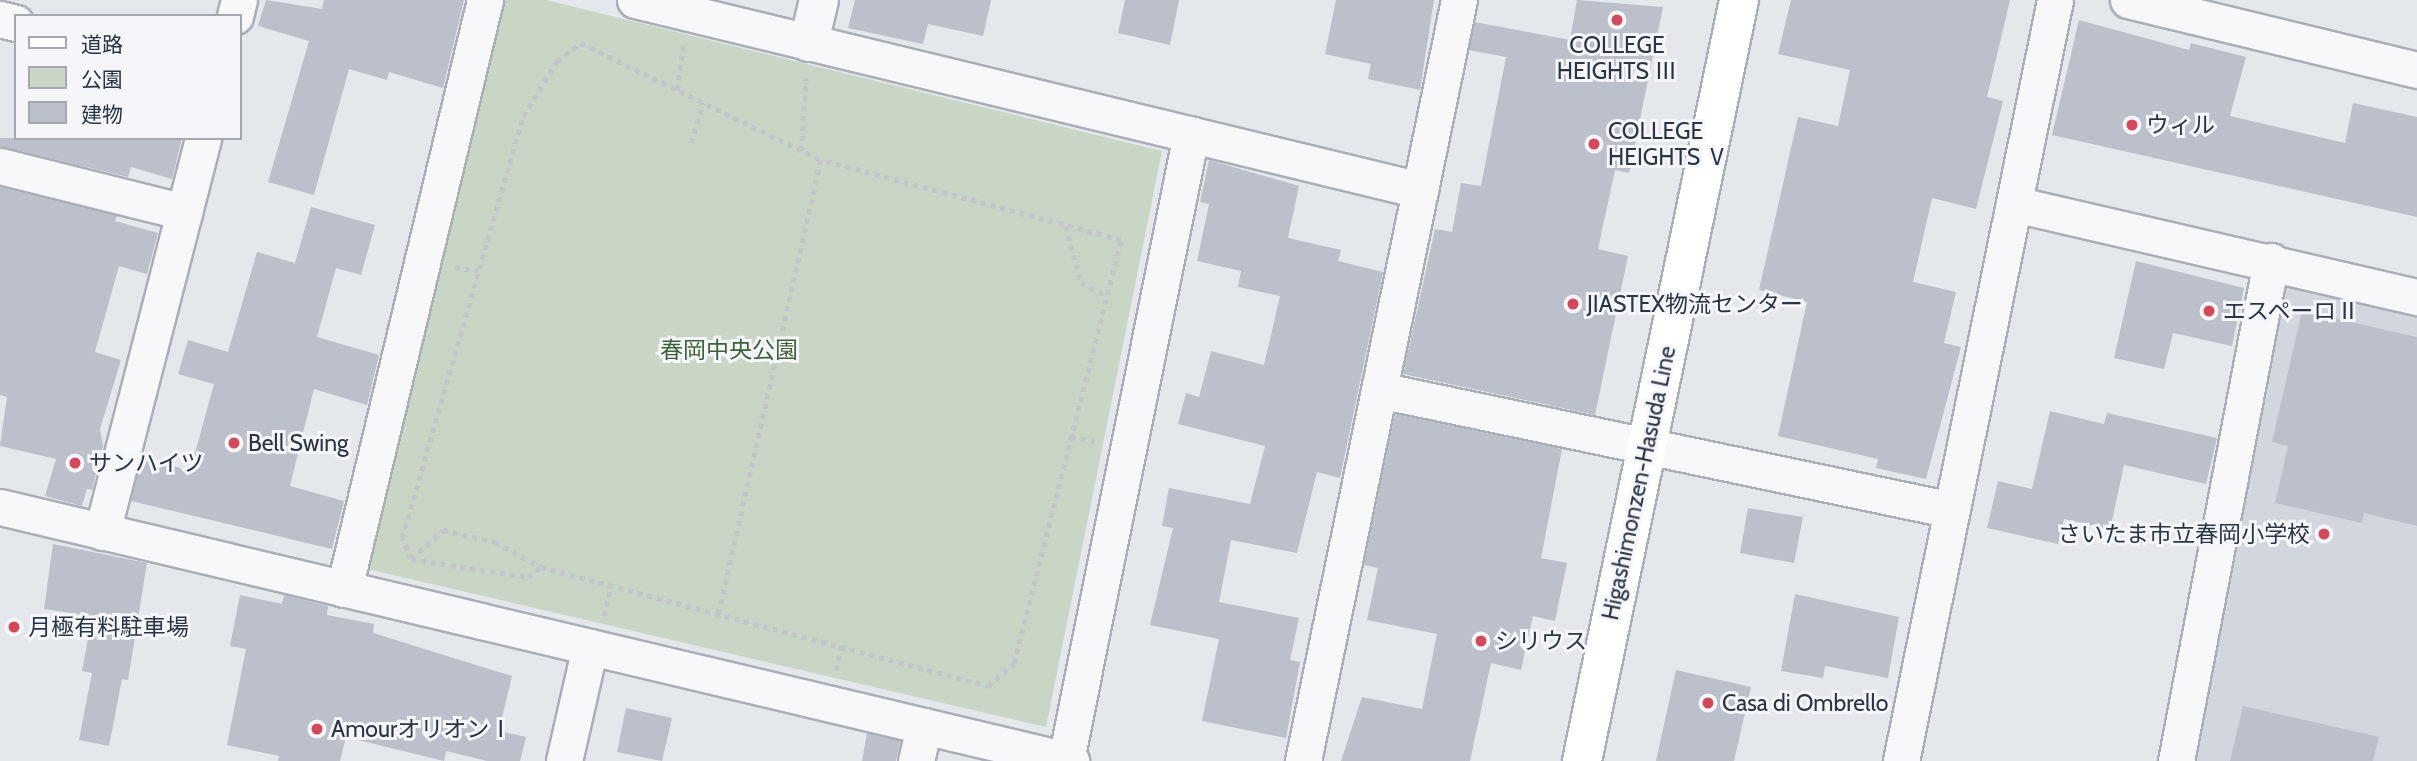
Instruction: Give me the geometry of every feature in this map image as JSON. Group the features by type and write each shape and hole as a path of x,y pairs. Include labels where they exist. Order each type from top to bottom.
{"main road":[{"name":"Higashimonzen-Hasuda Line","path":"1582,761 1739,0"}],"street":[{"path":"344,589 485,0"},
{"path":"635,0 808,60 1191,134 1420,190"},
{"path":"808,60 819,0"},
{"path":"1303,761 1459,0"},
{"path":"1901,761 2055,0"},
{"path":"2128,0 2417,69"},
{"path":"0,508 344,589 596,635 924,726 1068,760 1191,134"},
{"path":"102,532 202,140"},
{"path":"0,166 184,212"},
{"path":"2014,204 2271,261 2417,297"},
{"path":"2176,761 2271,261"},
{"path":"1379,390 1952,510"},
{"path":"564,761 596,635"},
{"path":"916,761 924,726"}],"path":[{"path":"411,559 402,538 523,116 557,61 582,43 821,160 1129,243"},
{"path":"677,90 683,46"},
{"path":"802,150 808,60"},
{"path":"691,143 703,103"},
{"path":"719,614 821,160"},
{"path":"1066,226 1081,282 1106,296"},
{"path":"411,559 443,530 495,542 541,567 988,686 1014,663 1121,240"},
{"path":"450,266 478,271"},
{"path":"1071,436 1097,442"},
{"path":"411,559 528,577 541,567"},
{"path":"596,635 611,586"},
{"path":"836,670 841,646"}],"shaded area":[{"name":"さいたま市立春岡小学校","path":"2280,273 2417,308 2417,761 2188,761"}],"green space":[{"name":"春岡中央公園","path":"505,0 546,0 1162,151 1046,727 367,569"}],"building":[{"path":"266,0 322,9 324,0 464,0 443,88 389,72 387,80 349,69 314,195 268,182 309,41 258,26"},
{"path":"855,0 991,0 983,36 928,24 923,44 848,28"},
{"path":"1125,0 1179,0 1170,45 1118,33"},
{"path":"1336,0 1434,0 1420,90 1368,79 1371,64 1325,54"},
{"path":"1577,0 1663,7 1629,173 1615,170 1598,249 1628,256 1595,415 1403,374 1435,229 1452,232 1461,183 1481,186 1506,57 1469,50 1475,22 1570,40"},
{"path":"1791,0 2010,0 1987,97 2003,101 1976,209 1932,198 1913,282 1956,292 1944,343 1961,347 1926,479 1876,468 1878,459 1778,436 1807,302 1759,290 1798,117 1838,126 1850,70 1778,54"},
{"path":"2079,20 2189,50 2191,43 2246,57 2230,116 2345,143 2353,103 2417,117 2417,217 2052,135"},
{"path":"0,138 182,140 172,179 131,167 128,177 0,146"},
{"path":"1209,160 1299,186 1288,238 1341,250 1338,261 1383,272 1340,478 1317,472 1297,553 1231,540 1219,602 1299,618 1290,660 1300,662 1286,738 1202,721 1219,639 1150,625 1173,528 1162,526 1169,488 1250,504 1265,446 1178,424 1186,393 1199,397 1211,351 1264,365 1280,296 1238,287 1241,271 1197,261 1209,204 1200,202"},
{"path":"0,187 117,216 115,221 158,233 147,274 119,266 95,352 121,360 100,429 103,446 92,490 87,489 82,506 45,496 56,459 0,446 7,397 0,395"},
{"path":"311,207 375,225 361,275 336,268 317,337 379,355 367,405 314,389 290,486 344,501 332,549 131,501 142,457 190,471 214,384 178,374 188,340 228,352 257,252 295,263"},
{"path":"2136,261 2244,288 2232,346 2173,333 2164,369 2114,358"},
{"path":"2302,311 2417,337 2417,526 2364,513 2362,523 2275,503 2288,446 2272,442"},
{"path":"2050,411 2104,424 2107,413 2217,438 2206,484 2124,465 2110,530 2064,519 2058,544 1987,528 1998,481 2032,489"},
{"path":"1395,414 1562,449 1541,558 1567,563 1555,621 1533,616 1521,670 1491,663 1470,761 1341,761 1362,697 1422,709 1437,634 1367,620 1378,568 1364,565"},
{"path":"1748,508 1803,517 1794,563 1740,553"},
{"path":"53,544 147,563 128,680 122,679 109,746 79,740 92,673 82,671 92,616 44,609"},
{"path":"1795,594 1899,617 1888,678 1825,666 1823,678 1781,671"},
{"path":"240,595 282,604 284,595 328,606 327,615 374,624 373,633 512,676 499,731 526,737 520,761 487,761 446,751 444,761 346,737 340,761 278,761 279,756 227,745 246,649 230,646"},
{"name":"Casa di Ombrello","path":"1676,670 1751,687 1734,761 1656,761"},
{"path":"2243,706 2379,737 2373,761 2230,761"},
{"path":"626,708 672,718 662,761 617,752"},
{"path":"867,733 900,741 896,761 862,761"}],"place":[{"name":"COLLEGE HEIGHTS Ⅲ","path":"1617,20"},
{"name":"ウィル","path":"2132,125"},
{"name":"COLLEGE HEIGHTS Ⅴ","path":"1594,144"},
{"name":"JIASTEX物流センター","path":"1573,304"},
{"name":"エスペーロⅡ","path":"2209,311"},
{"name":"Bell Swing","path":"234,443"},
{"name":"サンハイツ","path":"75,463"},
{"name":"さいたま市立春岡小学校","path":"2324,534"},
{"name":"月極有料駐車場","path":"14,627"},
{"name":"シリウス","path":"1481,641"},
{"name":"Casa di Ombrello","path":"1708,703"},
{"name":"AmourオリオンⅠ","path":"317,729"}]}
